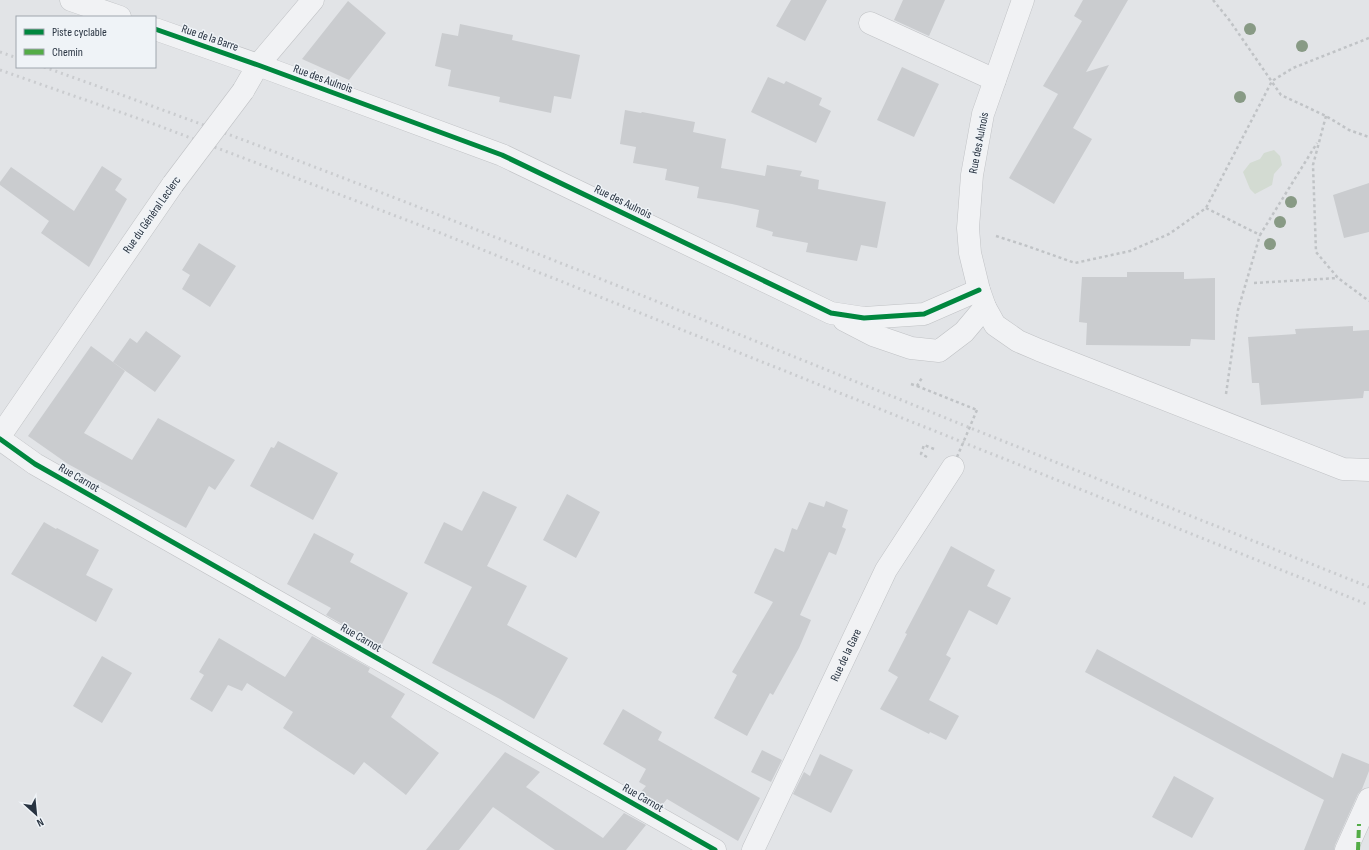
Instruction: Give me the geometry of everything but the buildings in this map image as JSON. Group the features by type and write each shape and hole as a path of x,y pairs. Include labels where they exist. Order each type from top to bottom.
{"street":[{"path":"71,0 112,10"},
{"name":"Rue du Général Leclerc","path":"0,436 173,184 243,91 258,65 313,0"},
{"name":"Rue des Aulnois","path":"258,65 502,155 831,313 864,318 924,314 982,299 970,253 968,228 972,174 983,114 1023,0"},
{"path":"870,23 995,80"},
{"name":"Rue de la Barre","path":"156,29 258,65"},
{"path":"831,313 873,335 911,348 939,351 964,332 982,299"},
{"path":"982,299 995,325 1018,341 1343,469 1369,470"},
{"name":"Rue Carnot","path":"0,439 41,468 715,850"},
{"name":"Rue de la Gare","path":"753,850 886,570 955,462"},
{"path":"1346,850 1369,799"}],"path":[{"path":"1213,0 1230,21 1281,95 1326,116 1349,130 1369,137"},
{"path":"968,228 1024,244 1075,263 1130,251 1169,234 1206,208 1272,82 1293,68 1369,38"},
{"path":"1326,116 1313,165 1316,252 1338,278 1369,301"},
{"path":"1222,422 1238,310 1260,235 1319,140"},
{"path":"1206,208 1260,235"},
{"path":"1254,283 1338,278"},
{"path":"917,386 977,410 955,462"}],"shaded area":[{"path":"1274,150 1280,156 1282,165 1274,174 1272,185 1255,194 1250,189 1243,172 1250,163 1260,159 1264,153"}],"railway":[{"path":"0,52 16,58"},
{"path":"47,68 261,146 476,230 1369,587"},
{"path":"0,70 154,124 438,232 1369,605"}],"marked path":[{"path":"1358,850 1359,824"}],"cycle path":[{"path":"156,29 258,65 502,155 831,313 864,318 924,314 979,290"},
{"path":"0,439 35,464 715,850"}]}
